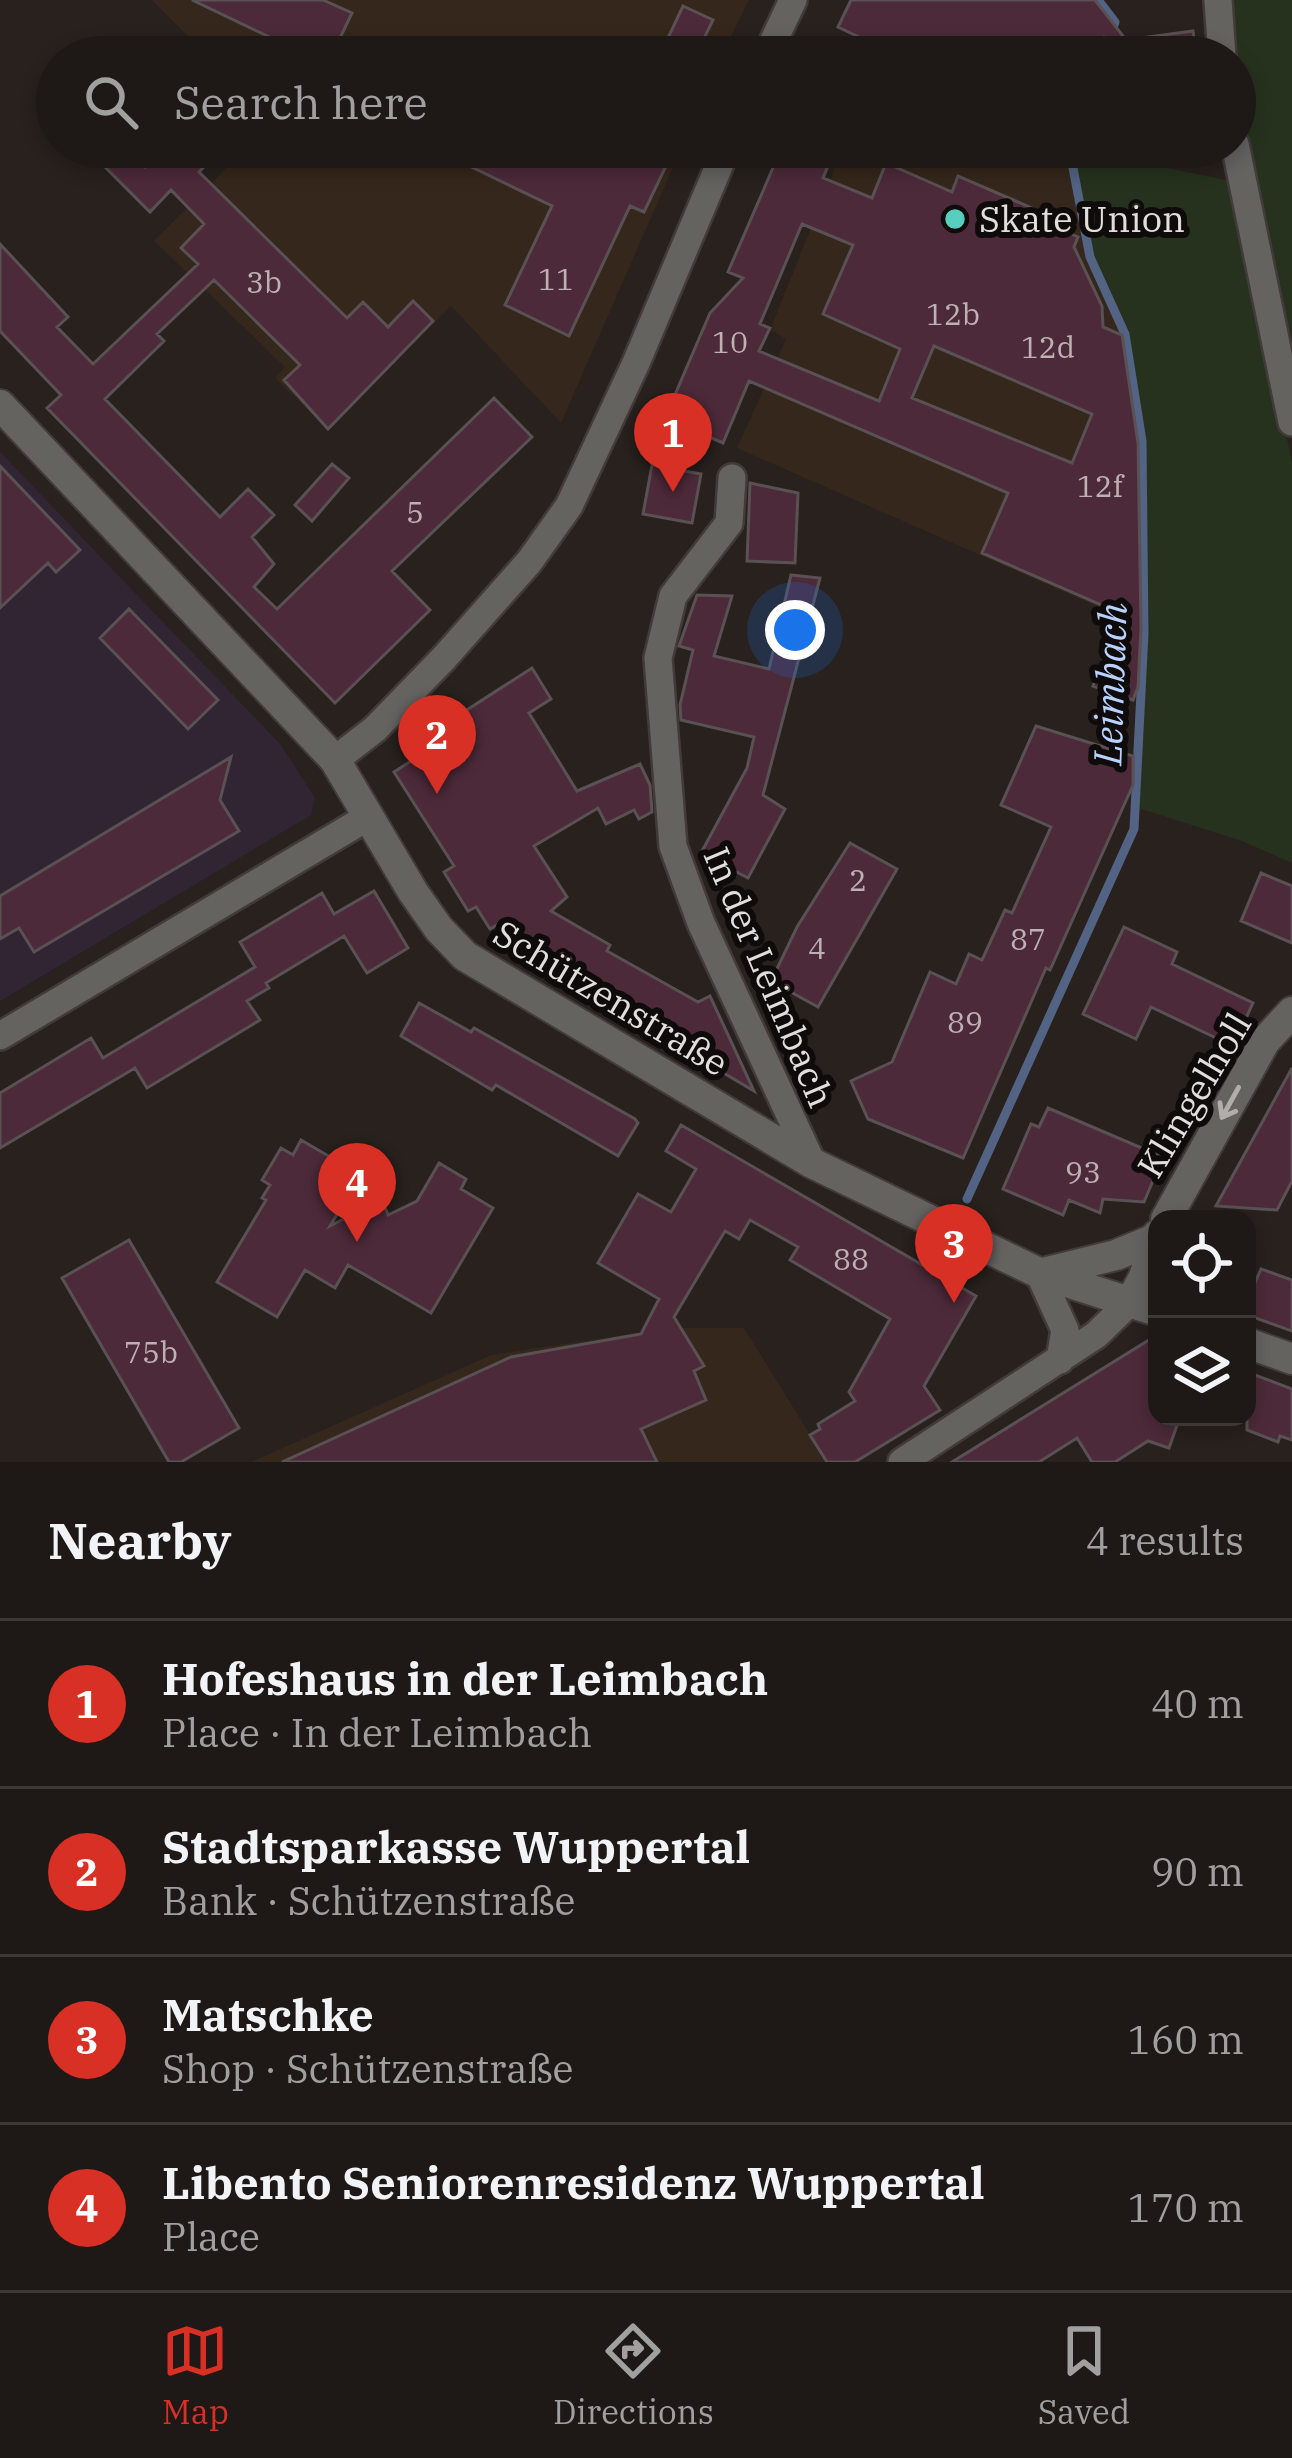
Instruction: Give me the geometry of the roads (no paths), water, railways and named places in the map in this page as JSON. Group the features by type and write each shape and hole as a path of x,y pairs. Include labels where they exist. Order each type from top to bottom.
{"street":[{"path":"776,36 793,0"},
{"path":"1218,0 1221,36"},
{"path":"334,760 375,729 444,658 529,562 569,506 718,168"},
{"path":"1240,168 1292,422"},
{"name":"Schützenstraße","path":"0,406 334,760 439,929 465,956 812,1163 1040,1273 1144,1306"},
{"name":"In der Leimbach","path":"732,478 729,523 673,596 658,658 674,846 701,923 812,1163"},
{"path":"0,1036 368,817"},
{"name":"Klingelholl","path":"1171,1210 1265,1041 1292,1012"},
{"path":"1060,1360 1065,1330 1040,1273 1078,1266 1148,1236"},
{"name":"Klingelholl","path":"1144,1306 1148,1265"},
{"path":"902,1462 1144,1306"},
{"path":"1256,1346 1292,1359"}],"waterway":[{"name":"Leimbach","path":"1098,0 1115,22 1110,36"},
{"name":"Leimbach","path":"967,1199 1134,829 1144,634 1142,441 1125,334 1090,257 1073,168"}],"place":[{"name":"Skate Union","path":"955,219"},
{"name":"Hofeshaus in der Leimbach","path":"673,492"},
{"name":"Stadtsparkasse Wuppertal","path":"437,794"},
{"name":"Libento Seniorenresidenz Wuppertal","path":"357,1242"},
{"name":"Matschke","path":"954,1303"}]}
